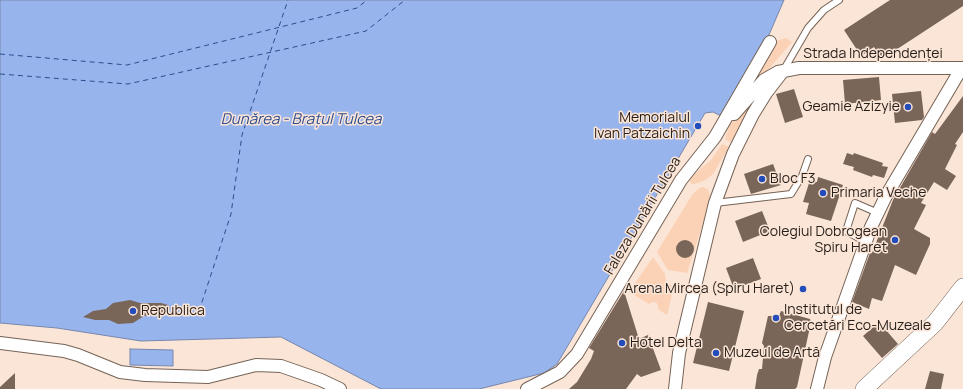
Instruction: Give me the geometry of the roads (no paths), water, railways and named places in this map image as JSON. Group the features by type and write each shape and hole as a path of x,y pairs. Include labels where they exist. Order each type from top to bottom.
{"street":[{"name":"Faleza Dunării Tulcea","path":"527,389 553,377 573,359 684,176 715,137 770,42"},
{"name":"Strada Independenței","path":"715,137 764,80 772,74 799,68 962,69"},
{"path":"817,389 825,357 866,242 878,213 962,69"},
{"path":"675,389 679,354 715,203 736,148 766,93 783,71"},
{"path":"864,389 935,323 963,287"},
{"path":"0,343 64,351 120,372 145,376 208,378 256,366 281,366 321,380 340,389"},
{"path":"665,389 676,373"}],"lane":[{"path":"783,71 808,28 824,10 839,0"},
{"path":"715,203 791,194 802,176 808,159"},
{"path":"866,242 846,231 855,203 878,213"}],"water":[{"name":"Dunărea - Brațul Tulcea","path":"0,0 784,0 768,37 721,116 713,112 705,113 557,364 544,373 479,389 381,389 281,337 141,341 57,328 0,323"},
{"path":"130,349 173,350 173,366 130,365"}],"place":[{"name":"Geamie Azizyie","path":"908,107"},
{"name":"Memorialul Ivan Patzaichin","path":"698,126"},
{"name":"Bloc F3","path":"762,179"},
{"name":"Primaria Veche","path":"823,193"},
{"name":"Colegiul Dobrogean Spiru Haret","path":"895,240"},
{"name":"Arena Mircea (Spiru Haret)","path":"803,289"},
{"name":"Republica","path":"133,311"},
{"name":"Institutul de Cercetări Eco-Muzeale","path":"776,318"},
{"name":"Hotel Delta","path":"622,343"},
{"name":"Muzeul de Artă","path":"716,353"}]}
